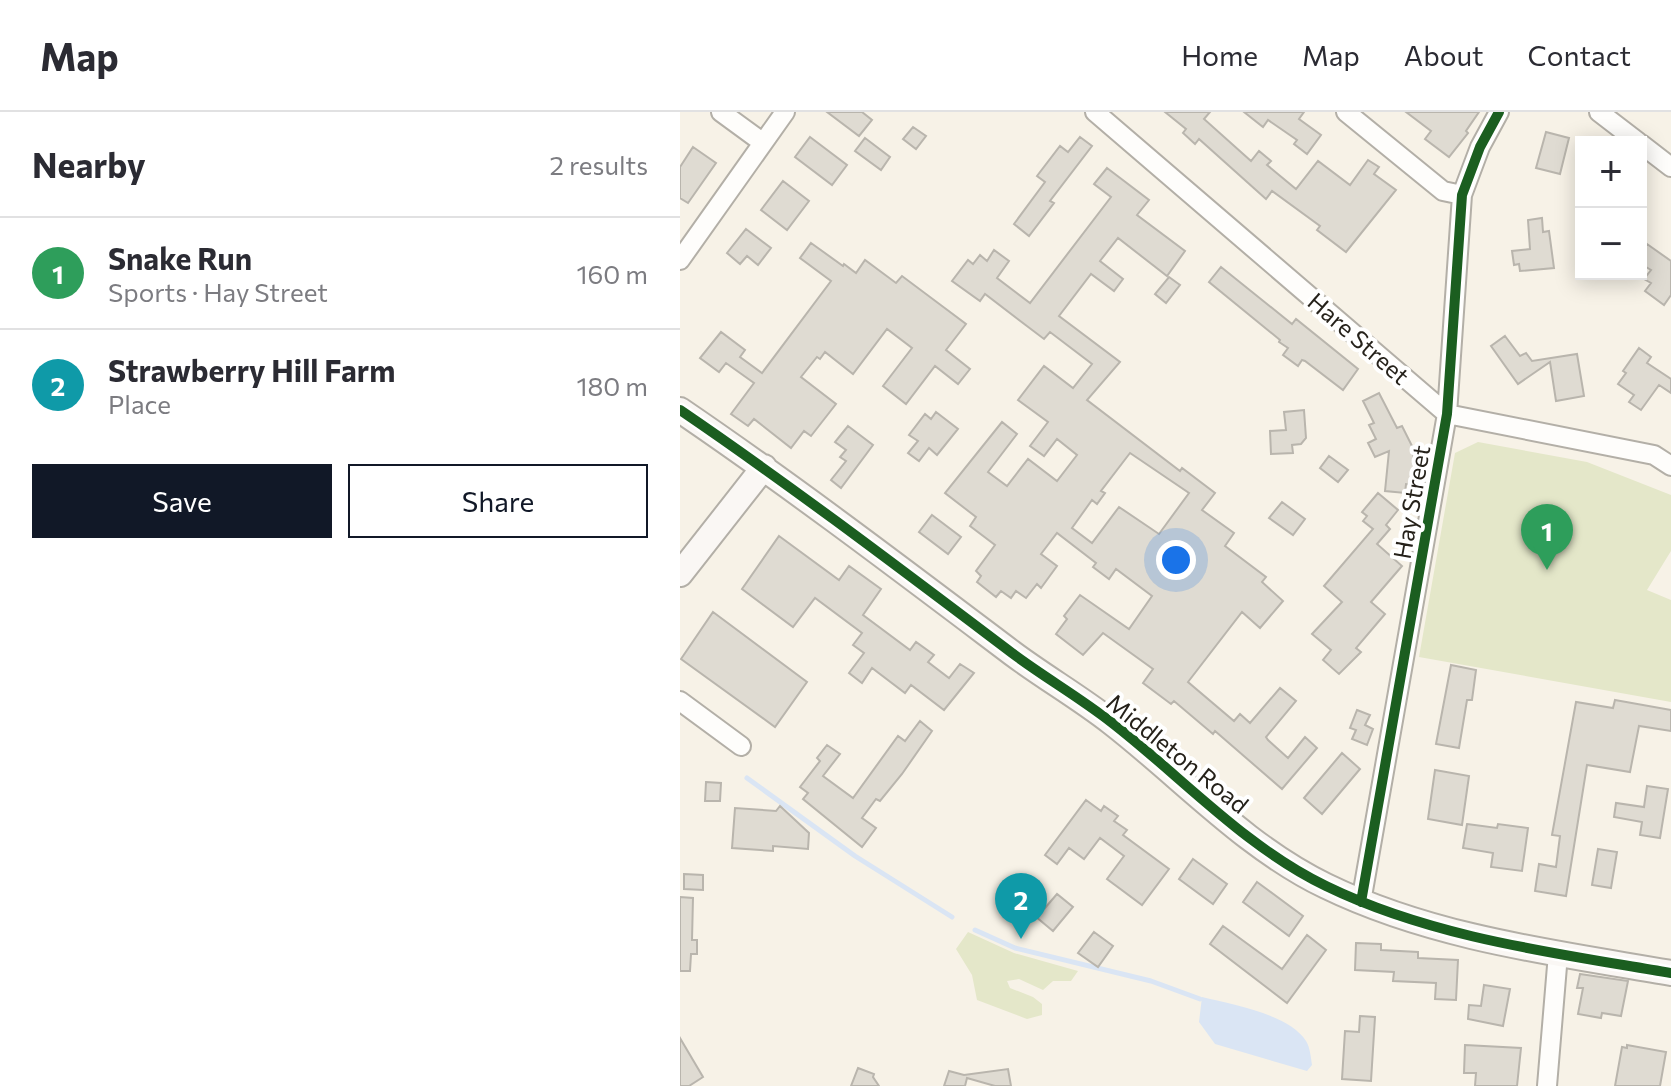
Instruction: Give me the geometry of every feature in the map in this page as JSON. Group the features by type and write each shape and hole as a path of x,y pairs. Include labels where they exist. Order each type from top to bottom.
{"main road":[{"name":"Middleton Road","path":"680,410 764,467 1021,659 1110,721 1283,862 1361,902 1425,924 1558,954 1671,973"},
{"path":"680,574 764,467"}],"street":[{"path":"721,112 762,142"},
{"path":"680,260 785,112"},
{"name":"Hare Street","path":"1095,112 1447,414 1654,455 1671,466"},
{"path":"1346,112 1443,191 1462,195"},
{"name":"Hay Street","path":"1361,902 1447,414 1462,195 1480,147 1499,112"},
{"path":"1599,112 1631,136"},
{"path":"1647,148 1671,167"},
{"path":"680,701 741,746"},
{"path":"1547,1086 1558,954"}],"green space":[{"path":"1478,442 1587,462 1671,495 1671,551 1647,590 1671,600 1671,702 1419,657 1455,453"},
{"path":"968,932 1014,953 1078,971 1071,981 1053,981 1043,990 1019,979 1007,981 1010,988 1042,1004 1042,1015 1027,1019 977,1000 972,975 956,949"}],"water":[{"path":"1202,997 1243,1007 1287,1024 1306,1041 1312,1065 1307,1071 1215,1044 1199,1022"}],"building":[{"path":"827,112 862,112 872,120 859,136"},
{"path":"1165,112 1210,112 1204,119 1251,161 1259,151 1271,161 1267,165 1296,189 1318,161 1350,185 1368,160 1379,167 1374,174 1396,190 1346,252 1317,230 1320,226 1272,191 1266,199 1199,139 1195,144 1183,133 1186,129"},
{"path":"1244,112 1304,112 1299,119 1321,135 1307,154 1294,144 1297,140 1268,120 1263,127"},
{"path":"1406,112 1479,112 1466,131 1468,133 1449,157 1425,139 1431,131"},
{"path":"913,127 926,136 916,149 903,139"},
{"path":"1546,132 1569,138 1560,174 1536,168"},
{"path":"810,137 847,165 832,185 795,157"},
{"path":"1080,137 1092,146 1050,201 1054,203 1029,236 1014,224 1045,182 1037,176 1060,146 1068,152"},
{"path":"865,138 890,157 881,170 855,151"},
{"path":"693,147 716,163 688,203 680,198 680,167"},
{"path":"1107,168 1149,200 1137,215 1185,251 1167,276 1118,238 1100,261 1123,279 1114,291 1091,274 1059,316 1120,362 1087,400 1180,471 1182,468 1215,493 1202,510 1234,533 1225,546 1266,577 1262,582 1283,601 1260,628 1242,612 1188,682 1234,721 1240,714 1250,723 1280,688 1296,701 1266,737 1288,758 1305,737 1317,748 1282,789 1215,731 1213,734 1174,701 1171,704 1143,683 1153,669 1103,633 1083,655 1056,634 1067,619 1064,616 1080,595 1129,629 1152,596 1116,569 1109,579 1093,567 1096,563 1057,533 1041,554 1057,566 1041,588 1037,584 1026,598 1016,591 1011,598 1001,591 996,597 977,582 981,576 976,571 995,545 970,526 976,517 945,493 1002,422 1017,434 988,472 1007,486 1028,459 1057,481 1077,455 1057,439 1044,456 1030,446 1048,422 1018,400 1044,366 1073,388 1092,364 1050,332 1044,339 985,294 980,301 952,281 968,260 973,264 980,255 987,261 994,250 1009,261 997,278 1030,303 1111,197 1094,184","holes":["1130,453 1189,493 1159,534 1119,507 1092,543 1072,528 1092,500 1097,504 1105,493 1101,491"]},
{"path":"783,181 809,201 787,230 761,210"},
{"path":"1542,218 1543,232 1549,231 1554,268 1520,271 1519,264 1514,265 1512,251 1530,249 1528,220"},
{"path":"746,229 771,248 758,265 747,256 740,264 727,253"},
{"path":"811,243 856,273 865,260 896,283 902,276 966,324 946,350 970,369 958,384 935,366 906,404 883,386 912,348 887,329 853,374 825,352 801,377 836,404 811,436 804,431 791,448 754,419 748,426 731,414 754,383 726,363 719,372 700,358 721,332 745,350 740,357 762,373 831,281 800,258"},
{"path":"1647,244 1671,261 1671,295 1664,305 1645,291 1651,283 1646,280 1651,270 1647,268"},
{"path":"1221,267 1292,324 1296,319 1358,369 1343,390 1305,361 1302,360 1298,366 1283,355 1288,348 1280,340 1209,282"},
{"path":"1169,277 1180,285 1166,303 1155,294"},
{"path":"1505,336 1520,356 1526,353 1532,361 1577,354 1584,396 1556,401 1550,362 1518,384 1491,346"},
{"path":"1639,348 1651,357 1647,363 1671,379 1671,393 1659,385 1641,410 1629,402 1634,395 1618,384"},
{"path":"1379,393 1397,428 1402,426 1414,450 1413,460 1417,460 1414,485 1406,484 1405,493 1385,491 1389,451 1375,457 1368,443 1376,439 1369,425 1374,423 1363,401"},
{"path":"1304,410 1306,438 1301,444 1292,445 1293,453 1271,454 1270,431 1286,430 1284,412"},
{"path":"936,412 958,429 937,455 929,448 919,461 908,453 918,441 909,435 925,414 931,419"},
{"path":"848,426 873,445 841,488 831,480 846,461 840,457 846,450 835,442"},
{"path":"1329,456 1348,470 1338,482 1320,468"},
{"path":"1378,493 1398,510 1386,525 1390,529 1377,544 1402,566 1371,602 1385,614 1356,648 1361,652 1339,674 1323,660 1331,650 1312,634 1342,602 1324,586 1373,529 1363,521 1367,516 1362,512"},
{"path":"1282,502 1305,519 1293,535 1269,518"},
{"path":"932,515 961,537 948,554 919,532"},
{"path":"779,536 839,580 849,566 881,589 863,615 910,650 916,642 934,655 928,662 949,678 960,664 974,673 944,710 911,685 905,693 872,668 862,683 849,673 864,653 853,645 862,633 815,598 793,627 742,589"},
{"path":"713,612 807,682 775,727 681,659"},
{"path":"1451,665 1476,670 1472,700 1467,700 1459,748 1436,744"},
{"path":"1615,700 1671,710 1671,731 1639,726 1630,772 1587,765 1566,896 1535,891 1539,864 1556,867 1560,836 1552,835 1576,702 1613,708"},
{"path":"1357,710 1370,715 1365,725 1373,729 1367,745 1352,739 1356,730 1350,728"},
{"path":"920,721 932,731 902,774 880,801 876,799 862,818 876,828 862,847 803,799 808,793 800,787 820,761 817,758 827,745 840,754 823,776 853,798 898,736 905,741"},
{"path":"1342,753 1360,769 1322,814 1304,798"},
{"path":"1435,770 1469,776 1462,825 1428,819"},
{"path":"706,782 721,783 720,801 705,801"},
{"path":"1647,786 1668,789 1660,838 1640,835 1642,822 1614,817 1616,803 1644,807"},
{"path":"1086,800 1101,811 1104,806 1118,816 1114,821 1127,830 1123,835 1169,869 1142,905 1107,879 1124,856 1100,838 1084,859 1069,848 1057,864 1045,855"},
{"path":"780,806 809,833 808,849 773,846 773,851 732,848 735,808 776,811"},
{"path":"1467,824 1528,828 1522,871 1491,867 1493,853 1463,848"},
{"path":"1598,849 1617,852 1611,888 1592,885"},
{"path":"1193,859 1227,884 1213,904 1179,879"},
{"path":"684,874 703,875 703,890 684,889"},
{"path":"1257,882 1303,916 1289,936 1243,902"},
{"path":"1020,888 1045,908 1057,894 1073,907 1053,931 1012,897"},
{"path":"680,897 693,898 692,940 697,940 697,954 691,954 690,971 680,971"},
{"path":"1223,926 1282,969 1307,935 1326,950 1287,1003 1210,944"},
{"path":"1094,932 1113,946 1098,967 1078,953"},
{"path":"1356,943 1381,944 1381,950 1418,952 1418,958 1458,960 1456,1000 1435,999 1436,983 1393,981 1394,972 1355,970"},
{"path":"1580,974 1628,981 1621,1016 1602,1013 1601,1018 1578,1014 1583,988 1577,988"},
{"path":"1484,985 1510,989 1503,1026 1468,1019 1469,1005 1481,1006"},
{"path":"1360,1016 1375,1017 1371,1081 1342,1079 1345,1031 1359,1032"},
{"path":"680,1038 703,1077 689,1086 680,1086"},
{"path":"1465,1045 1521,1048 1517,1086 1475,1086 1476,1073 1464,1073"},
{"path":"1627,1045 1666,1052 1660,1086 1615,1086 1622,1047 1627,1048"},
{"path":"858,1068 874,1074 879,1086 851,1086"},
{"path":"1008,1069 1011,1086 995,1086 967,1078 965,1086 944,1086 949,1071 964,1075"}],"waterway":[{"path":"747,778 855,856 952,917"},
{"path":"975,930 1015,948 1151,981 1200,999"}],"cycle path":[{"path":"1361,902 1447,414 1462,195 1480,147 1499,112"},
{"path":"680,410 806,499 1024,662 1099,713 1241,831 1296,870 1367,904 1452,931 1495,942 1671,973"}],"place":[{"name":"Snake Run","path":"1547,570"},
{"name":"Strawberry Hill Farm","path":"1021,939"}]}
